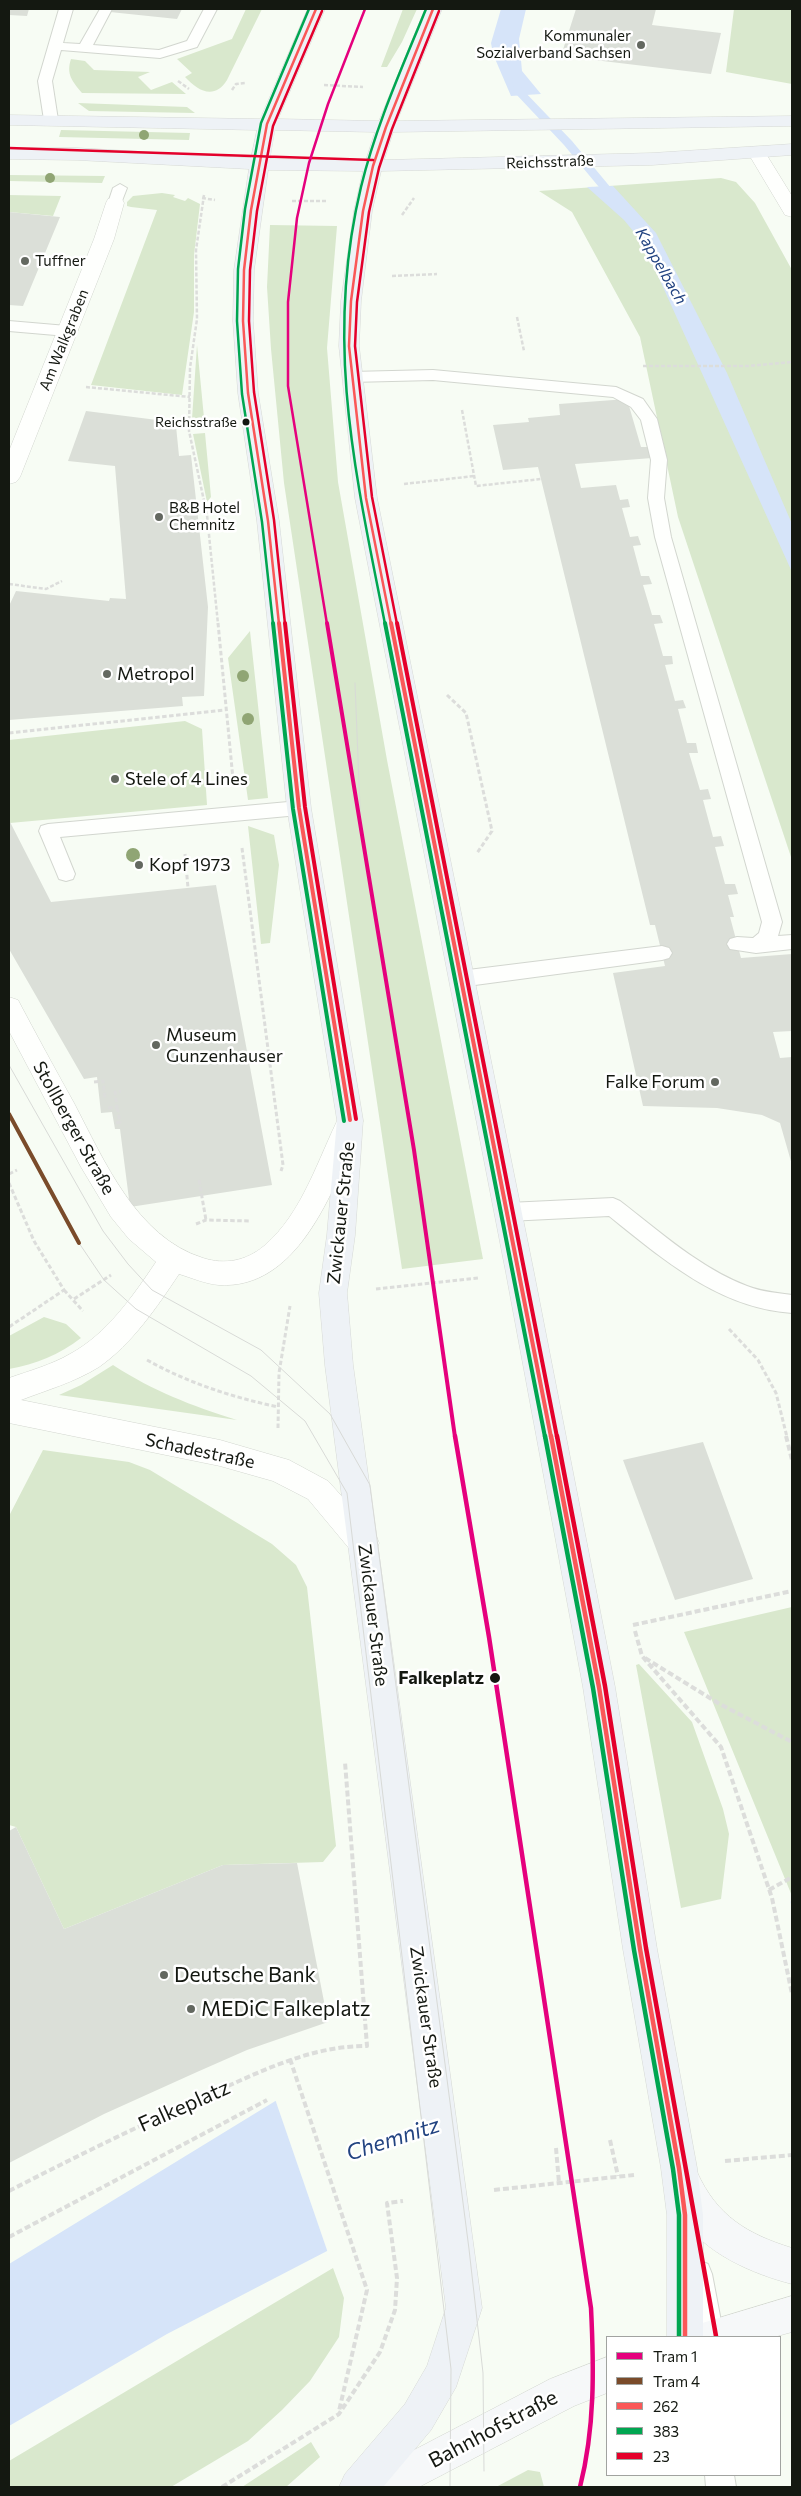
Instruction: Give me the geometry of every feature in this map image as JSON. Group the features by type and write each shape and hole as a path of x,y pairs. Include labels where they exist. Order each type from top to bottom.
{"main road":[{"name":"Zwickauer Straße","path":"316,9 267,124 259,164 244,270 243,321 248,393 268,521 287,708 300,808 350,1120 341,1235 333,1293 339,1365 464,2308 443,2374 418,2417 358,2487"},
{"path":"433,9 386,127 364,201 351,301 351,377 366,498 520,1273 599,1687 640,1949 679,2168 685,2215 685,2336"},
{"path":"9,120 386,127 792,121"},
{"name":"Reichsstraße","path":"9,154 77,154 259,164 373,166 652,159 757,154 792,150"},
{"path":"679,2168 694,2205 717,2229 748,2250 770,2260 792,2266"},
{"path":"715,2336 792,2314"},
{"name":"Bahnhofstraße","path":"381,2487 563,2392 606,2375"}],"street":[{"path":"757,154 792,211"},
{"name":"Am Walkgraben","path":"9,476 104,239 117,196"},
{"name":"Stollberger Straße","path":"9,1007 105,1189 145,1236 173,1260"},
{"path":"9,1391 57,1374 91,1356 110,1338 152,1290 173,1260 198,1270 224,1274 247,1271 274,1254 296,1228 350,1120"},
{"name":"Schadestraße","path":"9,1410 220,1453 279,1469 318,1490 364,1543"}],"lane":[{"path":"51,120 45,81 66,9"},
{"path":"85,48 106,9"},
{"path":"55,46 160,54 177,50 192,44 210,9"},
{"path":"9,326 67,331"},
{"path":"351,377 433,375 616,392 637,403 649,419 659,460 656,498 663,537 772,922 768,937 746,945 792,942"},
{"path":"66,874 48,831 300,808"},
{"path":"460,978 662,953"},
{"path":"508,1212 613,1207 658,1243 716,1283 778,1304 792,1304"},
{"path":"679,2168 711,2336"}],"path":[{"path":"324,85 364,87"},
{"path":"398,222 419,192"},
{"path":"203,199 196,250 196,319 190,368 189,431 207,515 225,710 283,1165 281,1174"},
{"path":"284,202 332,201"},
{"path":"389,268 388,276 437,274"},
{"path":"517,317 524,346"},
{"path":"641,366 748,366 792,362"},
{"path":"456,378 476,486 541,479"},
{"path":"47,384 190,397"},
{"path":"400,484 475,476"},
{"path":"9,584 46,589 62,581"},
{"path":"442,691 466,713 492,831 473,859"},
{"path":"9,733 225,710"},
{"path":"187,875 188,888"},
{"path":"104,1085 106,1108 117,1107"},
{"path":"118,1115 115,1092 121,1091"},
{"path":"9,1174 17,1170"},
{"path":"199,1180 206,1220"},
{"path":"9,1183 34,1241 55,1278 110,1338 155,1365 203,1387 236,1399 278,1407 283,1344 293,1291 333,1293 520,1273"},
{"path":"9,1327 50,1302 64,1290"},
{"path":"725,1324 758,1360 776,1393 792,1460"},
{"path":"633,1625 792,1591"},
{"path":"792,1742 718,1703 642,1656 722,1747 772,1898 792,1994"},
{"name":"Falkeplatz","path":"9,2191 113,2137 290,2060 315,2051 345,2045 367,2046 345,1757"},
{"path":"769,1890 792,1877"},
{"path":"290,2060 367,2290 339,2414"},
{"path":"9,2237 267,2100"},
{"path":"610,2140 618,2176"},
{"path":"556,2148 559,2182"},
{"path":"737,2159 792,2155"},
{"path":"540,2185 636,2175"},
{"path":"222,2487 339,2414 380,2352 395,2310 397,2278 386,2203 413,2200"}],"green space":[{"path":"246,9 262,9 227,80 217,90 211,92 195,86 185,77 192,73 177,59 232,39"},
{"path":"403,9 417,9 402,42 387,67 381,67"},
{"path":"734,9 792,9 792,84 726,72"},
{"path":"71,59 85,61 94,70 150,72 138,77 151,90 172,82 186,94 82,93 71,77 69,69"},
{"path":"78,103 187,107 195,113 89,111"},
{"path":"61,130 190,133 189,140 59,137"},
{"path":"9,175 105,176 102,183 9,181"},
{"path":"721,178 736,182 755,203 792,270 792,860 678,517 640,337 572,212 539,191"},
{"path":"162,193 175,195 173,197 185,201 188,198 200,204 194,255 194,312 182,395 91,385 157,210 127,206 127,202 133,196"},
{"path":"9,195 61,196 53,216 9,212"},
{"path":"270,225 337,226 327,348 338,482 387,760 483,1259 402,1269 284,483 267,287"},
{"path":"197,345 204,418 192,419"},
{"path":"205,433 211,497 207,502 193,434"},
{"path":"250,631 268,798 248,800 228,658"},
{"path":"185,721 202,729 207,805 10,823 9,740"},
{"path":"248,826 274,835 279,865 270,943 261,944"},
{"path":"44,1317 66,1324 81,1338 47,1358 9,1369 9,1336"},
{"path":"113,1365 143,1383 173,1397 237,1420 59,1395 81,1385"},
{"path":"43,1450 129,1462 150,1470 272,1544 296,1565 307,1587 336,1846 323,1862 223,1865 64,1929 16,1827 9,1825 9,1516"},
{"path":"792,1607 792,1896 684,1632"},
{"path":"639,1664 692,1722 723,1809 729,1834 721,1899 681,1908 636,1665"},
{"path":"333,2268 344,2298 339,2337 310,2381 248,2441 171,2487 9,2487 9,2461"},
{"path":"311,2442 320,2457 286,2487 242,2487"},
{"path":"528,2470 540,2472 544,2487 496,2487"}],"water":[{"path":"501,9 526,9 519,39 522,71 541,94 511,96 493,54 491,43"},
{"path":"613,186 656,233 727,373 792,524 792,572 643,243 624,220 587,187"},
{"name":"Chemnitz","path":"792,1901 792,2112 329,2250 167,2334 9,2426 9,2264 277,2100"}],"pier":[{"path":"790,1899 792,1909 792,2115 328,2253 275,2099"}],"building":[{"path":"9,9 29,9 27,16 9,15"},
{"path":"111,9 182,9 177,19 110,12"},
{"name":"Kommunaler Sozialverband Sachsen","path":"576,9 656,9 652,25 721,33 711,74 561,56"},
{"name":"Tuffner","path":"9,212 60,217 23,306 9,305"},
{"path":"627,399 641,447 649,447 652,458 575,464 581,488 616,485 620,500 628,499 630,507 622,508 630,537 638,536 641,545 633,546 641,576 649,576 652,584 643,585 652,615 660,615 663,623 654,624 663,656 672,656 673,664 665,665 675,701 683,700 686,708 678,709 687,743 696,743 698,753 689,753 700,790 708,789 711,799 703,800 713,837 721,836 724,846 715,847 725,884 735,884 738,894 728,895 734,917 730,917 741,958 792,954 792,1031 773,1032 780,1058 792,1057 792,1165 780,1123 762,1115 717,1108 643,1106 613,973 665,966 655,925 650,925 538,467 503,470 493,425 529,422 528,418 560,415 559,404"},
{"path":"86,411 173,422 176,426 179,456 191,455 208,607 204,696 182,697 183,706 9,720 9,606 16,591 109,601 110,598 126,599 115,466 68,461"},
{"name":"Museum Gunzenhauser","path":"9,820 51,902 216,885 272,1185 130,1207 120,1129 115,1129 112,1112 101,1113 97,1077 84,1079 9,949"},
{"path":"703,1442 753,1579 675,1600 623,1460"},
{"name":"Deutsche Bank","path":"16,1827 64,1929 223,1865 297,1863 328,2022 247,2050 197,2072 104,2114 9,2163 9,1831"}],"waterway":[{"name":"Kappelbach","path":"515,78 517,90 568,143 617,202"}],"tram line":[{"name":"1","path":"365,9 321,124 302,190 290,274 287,330 288,386 414,1150 461,1480 489,1637 577,2207 591,2308 594,2379 586,2463 580,2487"},
{"path":"355,683 361,833"},
{"path":"9,1065 103,1231 128,1264 152,1290 261,1350 330,1414 370,1485 469,2249 483,2373 484,2471"},
{"name":"4","path":"9,1114 79,1243"},
{"path":"79,1243 104,1280 136,1309 251,1376 305,1421 347,1493 451,2369 450,2487"}],"transit line":[{"name":"383","path":"309,9 261,123 245,209 238,269 237,321 242,394 262,522 293,809 344,1121"},
{"name":"262","path":"316,9 267,124 251,210 244,270 243,321 248,393 268,521 299,808 350,1120"},
{"name":"383","path":"426,9 379,125 361,187 352,231 343,322 343,364 346,403 360,499 514,1274 593,1688 634,1950 673,2169 679,2215 679,2336"},
{"name":"262","path":"433,9 386,127 373,166 363,211 351,301 349,346 366,498 520,1273 599,1687 640,1949 679,2168 685,2215 685,2336"},
{"name":"23","path":"322,11 273,126 257,211 250,270 249,321 254,392 274,520 305,807 356,1119"},
{"name":"23","path":"439,11 392,129 379,168 369,212 357,302 355,346 372,497 526,1272 605,1686 646,1948 716,2336"},
{"name":"23","path":"9,148 373,160"}],"place":[{"name":"Kommunaler Sozialverband Sachsen","path":"641,45"},
{"name":"Tuffner","path":"25,261"},
{"name":"Reichsstraße","path":"246,422"},
{"name":"B&B Hotel Chemnitz","path":"159,517"},
{"name":"Metropol","path":"107,674"},
{"name":"Stele of 4 Lines","path":"115,779"},
{"name":"Kopf 1973","path":"139,865"},
{"name":"Museum Gunzenhauser","path":"156,1045"},
{"name":"Falke Forum","path":"715,1082"},
{"name":"Falkeplatz","path":"495,1678"},
{"name":"Deutsche Bank","path":"164,1975"},
{"name":"MEDiC Falkeplatz","path":"191,2009"}]}
